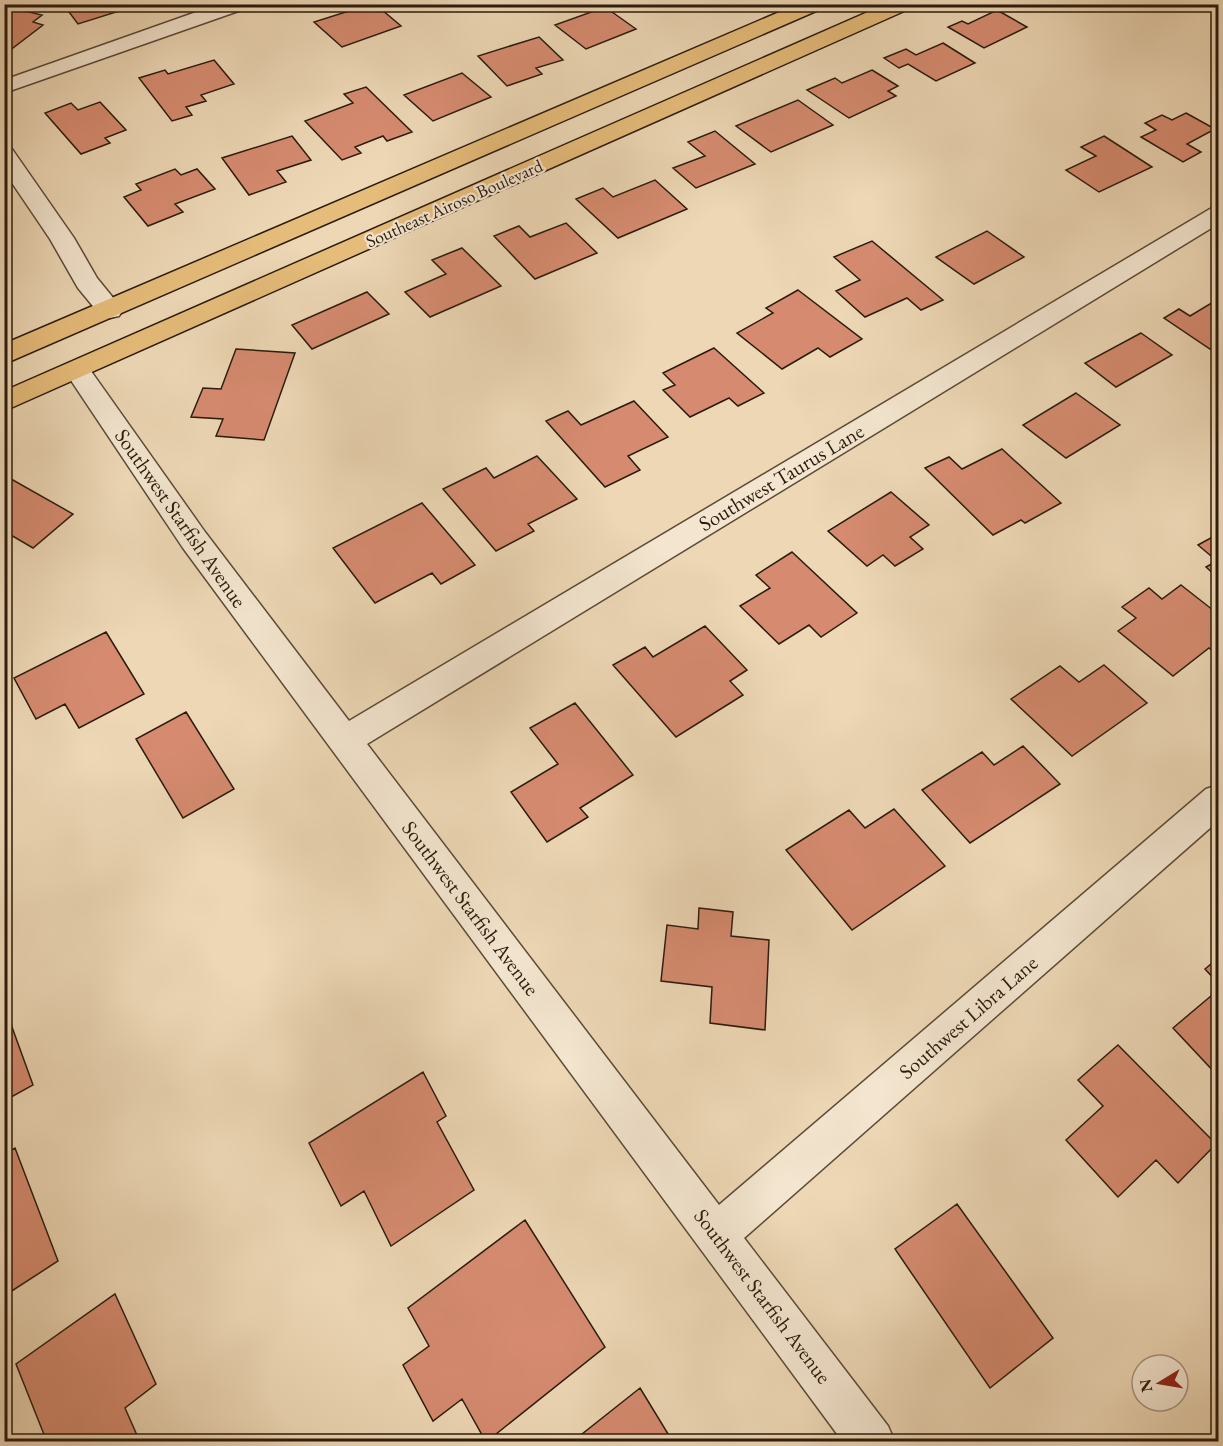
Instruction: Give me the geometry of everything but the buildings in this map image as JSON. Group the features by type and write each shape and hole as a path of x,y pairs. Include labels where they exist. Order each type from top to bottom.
{"main road":[{"name":"Southeast Airoso Boulevard","path":"4,355 816,4"},
{"name":"Southeast Airoso Boulevard","path":"4,402 904,4"}],"street":[{"path":"4,87 240,4"},
{"path":"4,154 62,238 87,282 110,310"},
{"name":"Southwest Taurus Lane","path":"344,741 1218,214"},
{"name":"Southwest Starfish Avenue","path":"76,370 194,540 872,1442"},
{"name":"Southwest Libra Lane","path":"717,1234 1218,800"}]}
